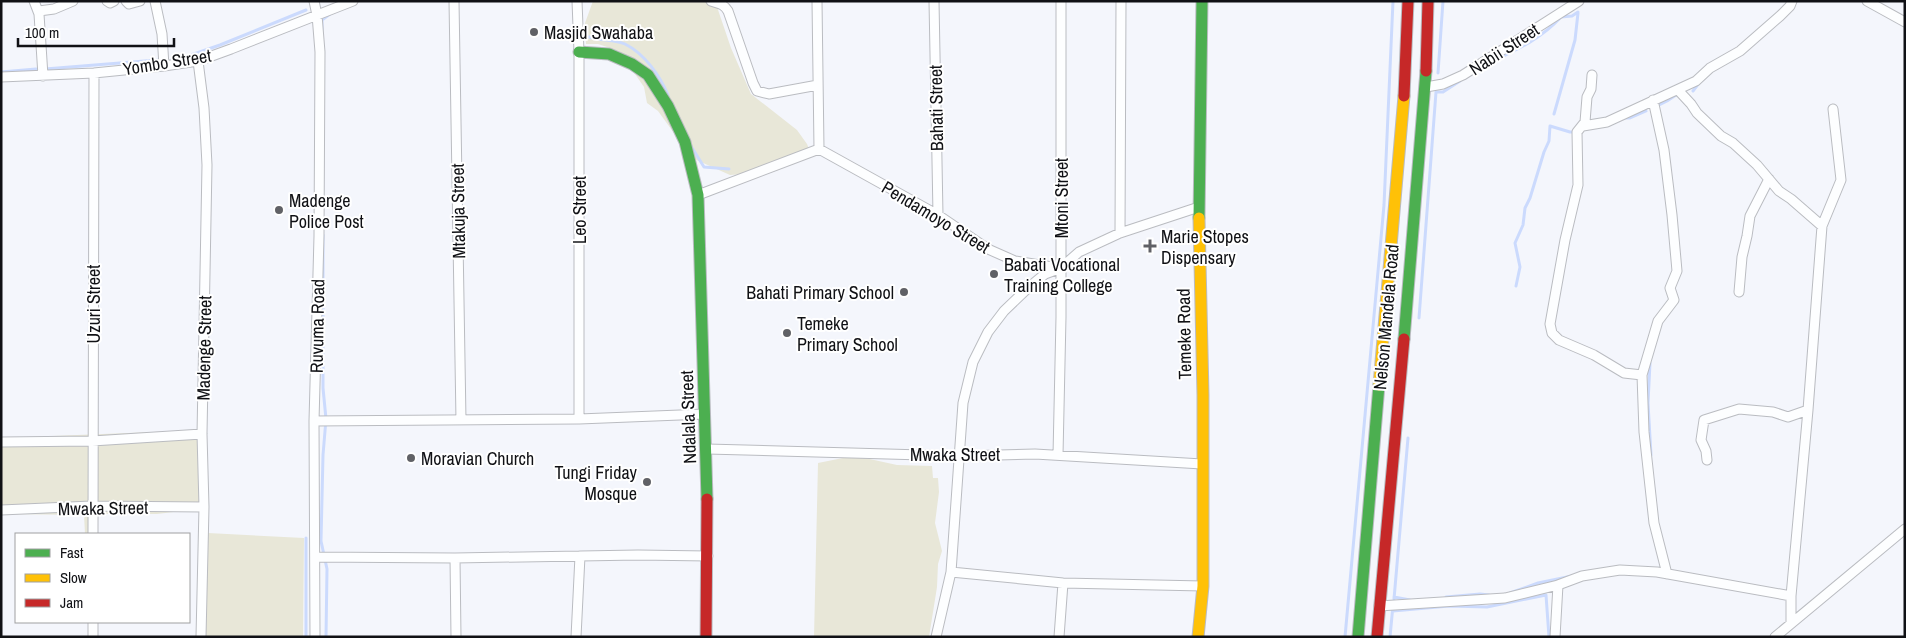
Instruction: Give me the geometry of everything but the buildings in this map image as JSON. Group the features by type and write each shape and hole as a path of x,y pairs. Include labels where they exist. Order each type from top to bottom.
{"street":[{"path":"34,1 38,12 44,76"},
{"path":"38,12 54,9 73,1"},
{"path":"107,1 110,3 114,1"},
{"path":"126,1 129,4 140,1"},
{"path":"155,1 162,34 164,66"},
{"name":"Ruvuma Road","path":"314,1 320,52 319,236 314,421 315,637"},
{"name":"Yombo Street","path":"1,77 94,73 164,66 198,60 214,56 353,1"},
{"name":"Mtakuja Street","path":"454,1 461,420"},
{"name":"Leo Street","path":"577,1 579,419"},
{"path":"711,1 720,3 728,11 752,84 757,91 769,94 818,85"},
{"path":"698,195 818,149 817,1"},
{"name":"Bahati Street","path":"934,1 938,215"},
{"name":"Mtoni Street","path":"1058,455 1061,346 1061,1"},
{"path":"1120,233 1121,1"},
{"name":"Temeke Road","path":"1198,637 1203,586 1202,395 1198,207 1202,1"},
{"name":"Nelson Mandela Road","path":"1358,637 1404,91 1408,1"},
{"name":"Nelson Mandela Road","path":"1377,637 1426,86 1428,1"},
{"name":"Nabii Street","path":"1426,86 1443,84 1463,75 1579,1"},
{"path":"1583,126 1607,122 1696,81 1710,68 1740,51 1780,16 1790,6 1792,1"},
{"path":"1868,1 1905,22"},
{"name":"Ndalala Street","path":"578,52 609,54 632,64 648,75 668,106 686,142 698,195 707,448 708,556 706,637"},
{"name":"Madenge Street","path":"198,60 204,108 207,165 202,434 204,507 201,637"},
{"name":"Uzuri Street","path":"93,533 94,73"},
{"path":"1592,75 1591,89 1587,97 1586,119 1583,126 1577,132 1578,185 1568,224 1550,324 1552,333 1559,340 1594,355 1624,373 1642,375"},
{"path":"1678,90 1702,117 1721,136 1745,154 1779,191 1822,226"},
{"path":"1653,100 1666,168 1677,271 1670,288 1674,300 1658,321 1642,375 1644,432 1654,523 1667,574"},
{"path":"1791,622 1791,596 1822,226 1841,180 1833,109"},
{"name":"Pendamoyo Street","path":"818,149 938,215 1003,256 1028,264 1061,268"},
{"path":"1739,292 1742,257 1750,216 1769,179"},
{"path":"936,637 951,572 963,403 973,362 988,332 1004,311 1028,288 1045,274 1061,268 1079,252 1120,233 1198,207"},
{"path":"1707,460 1706,451 1701,440 1704,420 1740,409 1773,412 1788,416 1808,410"},
{"path":"314,421 579,419 705,414"},
{"path":"1,442 92,441 202,434"},
{"name":"Mwaka Street","path":"707,448 959,456 1035,454 1202,464"},
{"name":"Mwaka Street","path":"1,510 92,506 204,507"},
{"path":"1775,637 1905,529"},
{"path":"576,637 580,556"},
{"path":"315,557 708,556"},
{"path":"455,558 456,637"},
{"path":"1379,606 1490,600 1522,595 1582,576 1610,570 1646,571 1667,574 1791,596"},
{"path":"951,572 1063,583 1203,586"},
{"path":"1059,637 1063,583"},
{"path":"1555,637 1558,585"},
{"path":"93,623 93,637"}],"shaded area":[{"path":"593,1 715,1 731,48 751,94 797,130 807,144 812,156 773,172 730,175 692,158 658,111 647,103 644,87 619,51 598,44 586,44 585,23"},
{"path":"204,430 206,508 157,514 97,514 97,533 85,533 84,515 1,514 1,438"},
{"path":"843,458 865,458 897,465 932,466 933,478 938,478 939,492 935,523 942,551 938,564 937,587 929,637 814,637 818,463"},
{"path":"208,533 304,538 303,637 205,637"}],"waterway":[{"path":"1345,637 1384,205 1393,1"},
{"path":"1438,73 1443,1"},
{"path":"172,59 188,56 220,45 306,10"},
{"path":"1487,64 1535,39 1561,17 1572,16 1578,12"},
{"path":"1554,114 1575,40 1578,13"},
{"path":"322,29 322,20 330,14"},
{"path":"582,29 586,36 621,42 632,48 651,66 661,80 668,95"},
{"path":"45,69 157,60"},
{"path":"1,72 36,69"},
{"path":"1419,318 1436,92 1443,92 1460,81"},
{"path":"1693,91 1699,83"},
{"path":"1659,105 1676,95"},
{"path":"1624,118 1630,118 1646,111"},
{"path":"1516,286 1520,267 1515,243 1523,225 1525,208 1549,141 1550,126 1570,132 1577,132"},
{"path":"691,146 704,167 729,169"},
{"path":"323,235 323,388 326,419 323,455 321,541 327,569 326,637"},
{"path":"1650,363 1648,403 1651,455"},
{"path":"1394,599 1408,438"},
{"path":"306,538 306,637"},
{"path":"1510,593 1538,583 1572,576"},
{"path":"1446,597 1489,595"},
{"path":"1393,611 1449,606 1487,607 1546,595 1549,637"},
{"path":"1394,597 1410,600"},
{"path":"1390,637 1393,605"}],"traffic: fast":[{"path":"1199,218 1202,1"},
{"path":"579,52 609,54 632,64 648,75 668,106 685,142 698,195 707,499"},
{"path":"1404,339 1426,71"},
{"path":"1358,637 1379,385"}],"traffic: slow":[{"path":"1379,385 1404,96"},
{"path":"1198,637 1203,586 1203,395 1199,218"}],"traffic: jam":[{"path":"1404,96 1408,1"},
{"path":"1426,71 1428,1"},
{"path":"1377,637 1404,339"},
{"path":"706,637 707,499"}],"place":[{"name":"Masjid Swahaba","path":"534,32"},
{"name":"Madenge Police Post","path":"279,210"},
{"name":"Marie Stopes Dispensary","path":"1150,246"},
{"name":"Babati Vocational Training College","path":"994,274"},
{"name":"Bahati Primary School","path":"904,292"},
{"name":"Temeke Primary School","path":"787,333"},
{"name":"Moravian Church","path":"411,458"},
{"name":"Tungi Friday Mosque","path":"647,482"}]}
